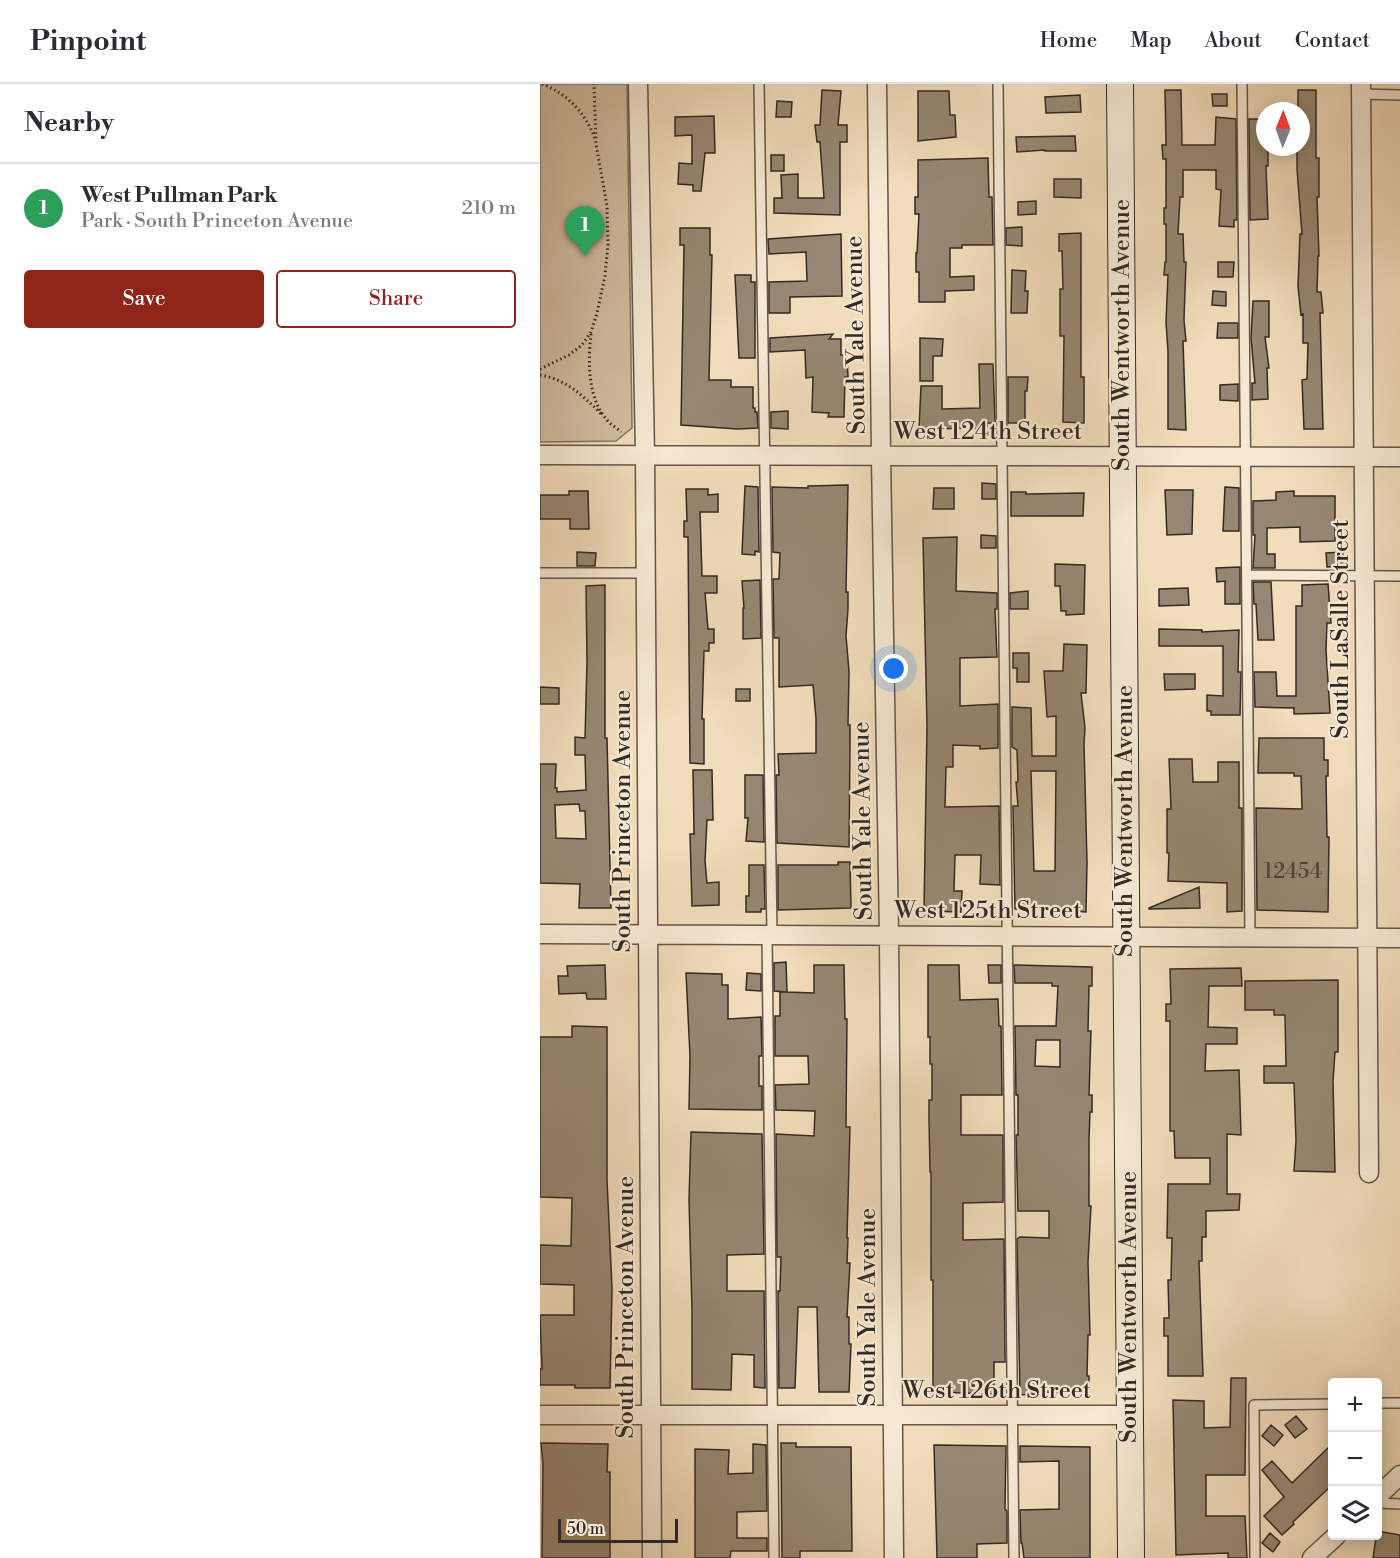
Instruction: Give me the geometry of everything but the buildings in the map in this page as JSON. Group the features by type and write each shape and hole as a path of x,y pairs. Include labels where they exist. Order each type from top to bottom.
{"street":[{"name":"South Princeton Avenue","path":"638,84 645,455 652,1558"},
{"name":"South Yale Avenue","path":"877,84 889,935 894,1558"},
{"name":"South Wentworth Avenue","path":"1120,84 1131,1558"},
{"name":"South LaSalle Street","path":"1361,89 1369,1173"},
{"name":"West 124th Street","path":"540,455 1400,457"},
{"name":"West 125th Street","path":"540,934 1400,938"},
{"name":"West 126th Street","path":"540,1415 1130,1415"},
{"path":"1382,1491 1400,1475"},
{"path":"1312,1558 1332,1540"}],"lane":[{"path":"759,84 770,934 774,1558"},
{"path":"998,84 1014,1558"},
{"path":"1242,84 1250,936"},
{"path":"1361,89 1400,94"},
{"path":"540,573 646,573"},
{"path":"1247,575 1400,576"},
{"path":"1382,1403 1400,1403"},
{"path":"1255,1558 1254,1405 1328,1404"},
{"path":"1382,1503 1400,1504"}],"path":[{"path":"542,84 567,97 578,109 590,126 596,144"},
{"path":"594,84 596,144 607,206 608,244 605,276 591,332 589,354 590,377 598,404 606,419"},
{"path":"540,369 582,345 591,332"},
{"path":"540,375 560,381 572,388 621,432"}],"shaded area":[{"path":"540,84 627,84 632,428 616,441 540,442"}],"place":[{"name":"West Pullman Park","path":"585,256"}]}
